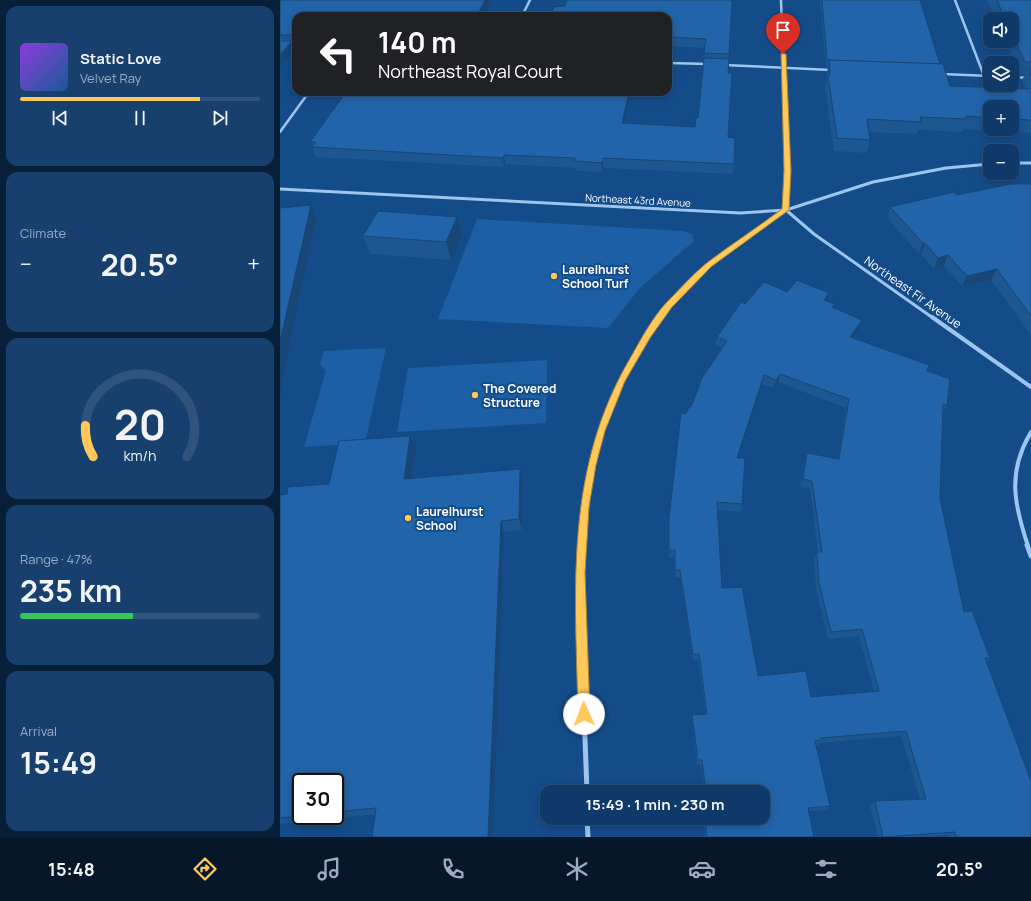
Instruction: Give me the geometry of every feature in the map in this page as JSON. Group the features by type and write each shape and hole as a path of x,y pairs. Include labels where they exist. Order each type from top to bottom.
{"street":[{"path":"524,12 530,0"},
{"path":"586,785 580,573 584,507 592,465 601,431 621,380 646,337 669,306 710,265 786,210 787,171 781,0"},
{"path":"955,0 983,73"},
{"path":"672,63 714,65"},
{"path":"722,65 838,70"},
{"path":"938,74 983,76"},
{"path":"1019,77 1031,78"},
{"path":"280,132 306,96"},
{"path":"1019,163 1031,163"},
{"name":"Northeast 43rd Avenue","path":"280,189 740,213 786,210 873,182 938,169 983,165"},
{"name":"Northeast Fir Avenue","path":"786,210 814,234 1031,387"},
{"path":"1031,432 1021,445 1016,464 1014,489 1018,517 1031,556"},
{"path":"587,825 588,837"}],"shaded area":[{"name":"Laurelhurst School Turf","path":"477,219 683,231 692,234 694,241 640,288 608,328 438,319"},
{"path":"386,348 365,443 304,447 326,370 320,364 324,351"},
{"name":"The Covered Structure","path":"547,360 546,423 397,432 408,368"}],"building":[{"path":"280,0 485,0 479,12 292,12 292,35 280,35"},
{"path":"567,0 732,0 729,54 704,53 706,39 672,37 672,12 552,12 554,7 565,6"},
{"path":"822,0 920,0 940,64 827,60"},
{"path":"997,0 1031,0 1031,62 1025,62 1018,48 1019,12 1002,12"},
{"path":"280,41 292,41 280,55"},
{"path":"704,58 729,59 728,73 732,73 728,137 735,138 734,164 603,158 602,163 575,161 575,158 504,155 503,158 312,147 316,142 310,142 343,96 628,96 622,123 695,127 696,118 698,118"},
{"path":"829,60 943,64 950,86 983,87 983,92 1019,92 1019,89 1031,89 1031,120 1019,119 1019,100 983,100 983,117 966,116 967,119 920,117 921,122 867,119 870,140 837,138 828,75 830,75"},
{"path":"1028,68 1031,68 1031,76"},
{"path":"1010,184 1031,184 1031,316 997,269 967,276 948,255 938,258 890,207 954,192 957,195"},
{"path":"311,205 284,324 280,343 280,208"},
{"path":"378,211 457,217 446,242 363,236"},
{"path":"797,280 829,293 824,300 835,304 832,307 862,320 850,337 929,365 927,371 950,379 947,405 943,404 940,498 964,612 972,611 990,658 985,658 1031,781 1031,837 956,837 955,832 883,837 875,801 926,799 906,731 821,738 821,740 815,741 830,806 808,808 814,837 707,837 706,825 770,825 770,785 705,785 702,760 698,760 692,715 707,714 699,654 693,654 680,570 675,570 675,550 669,550 669,518 681,413 686,414 689,407 691,407 702,378 727,341 717,337 741,302 745,304 764,282 787,292","holes":["780,374 849,399 839,459 807,453 803,479 812,481 822,552 817,552 819,583 831,632 862,629 879,691 811,697 806,671 758,676 742,587 722,588 717,502 742,504 745,458 737,458 764,375 776,380"]},
{"path":"410,436 404,479 520,469 519,519 501,521 488,837 372,837 376,808 344,811 344,773 292,773 292,817 280,818 280,495 287,494 288,487 329,484 339,441"}],"place":[{"name":"Laurelhurst School Turf","path":"554,276"},
{"name":"The Covered Structure","path":"475,395"},
{"name":"Laurelhurst School","path":"408,518"}],"route":[{"path":"584,714 580,573 584,507 592,465 601,431 621,380 635,354 653,326 669,306 689,284 710,265 786,210 787,171 783,54"}]}
